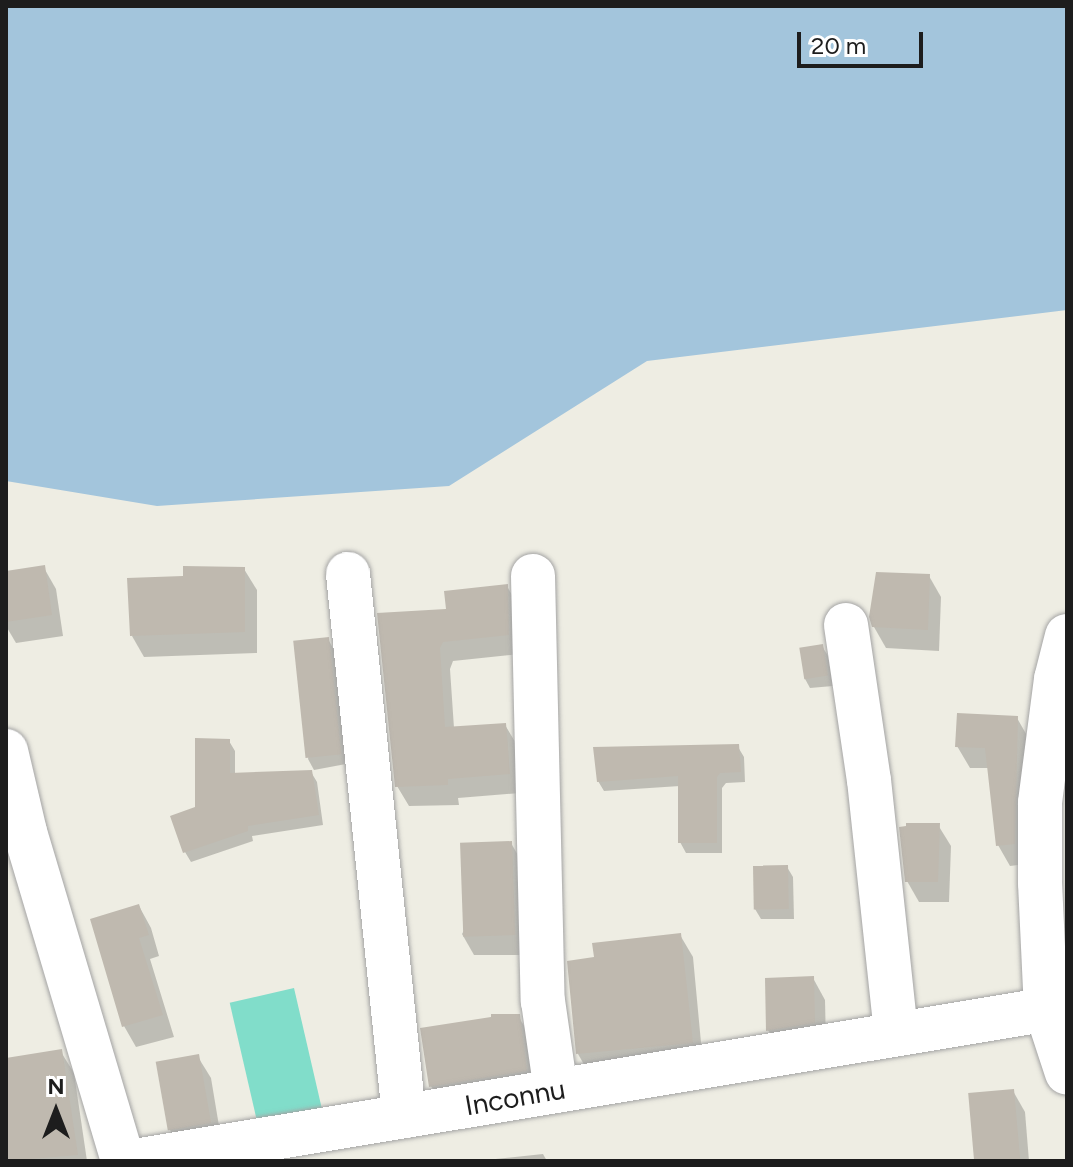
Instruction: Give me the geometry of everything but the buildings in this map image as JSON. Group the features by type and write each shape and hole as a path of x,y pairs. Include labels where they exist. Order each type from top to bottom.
{"street":[{"path":"348,574 404,1116"},
{"path":"533,576 543,1001 556,1091"},
{"path":"846,625 869,780 896,1034"},
{"path":"1067,636 1056,679 1040,803 1040,883 1067,1073"},
{"path":"6,751 25,832 123,1161"},
{"name":"Inconnu","path":"135,1161 1057,1008"}],"shaded area":[{"path":"6,6 1067,6 1067,310 647,361 449,486 157,506 6,481"},
{"path":"294,988 324,1119 260,1133 230,1003"}]}
